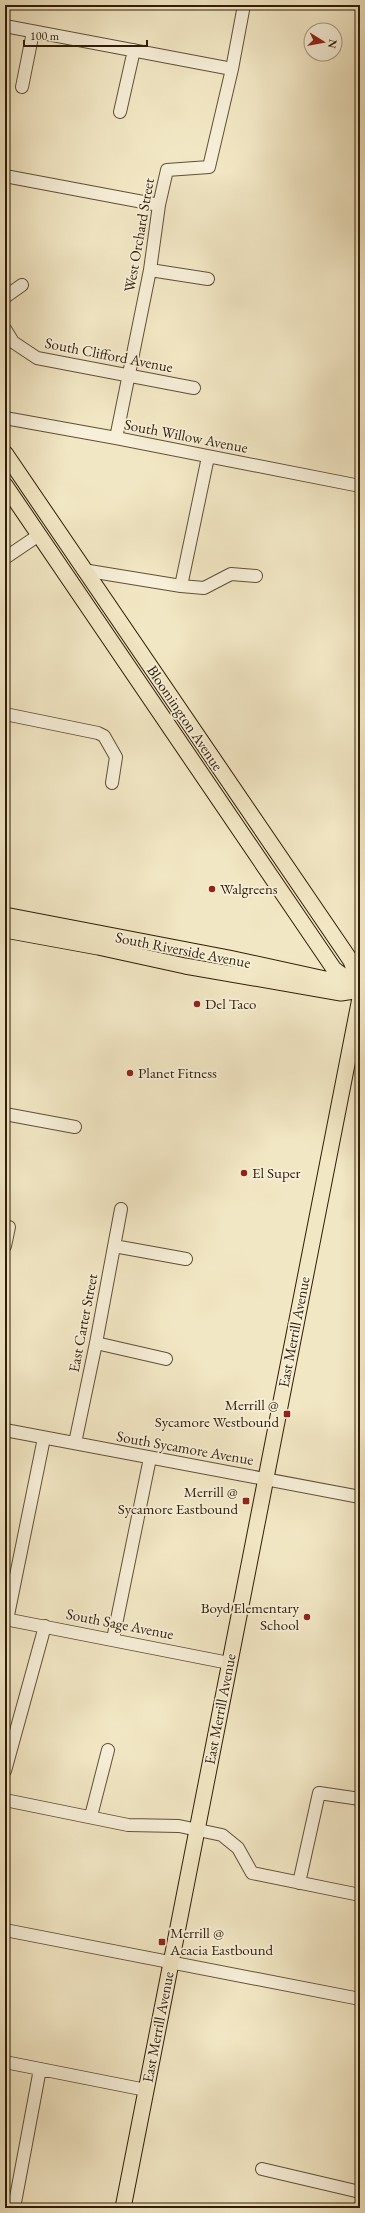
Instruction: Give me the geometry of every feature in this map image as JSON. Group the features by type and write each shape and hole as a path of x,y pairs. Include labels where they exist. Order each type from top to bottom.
{"main road":[{"name":"Bloomington Avenue","path":"5,453 83,570 350,961 360,989"},
{"name":"Bloomington Avenue","path":"5,485 334,969 360,989"},
{"name":"South Riverside Avenue","path":"5,915 312,975 343,982 360,989"},
{"name":"South Riverside Avenue","path":"5,930 196,968 341,993 360,989"},
{"name":"Bloomington Avenue","path":"312,975 319,966 317,944"},
{"name":"East Merrill Avenue","path":"123,2208 360,998"}],"street":[{"name":"West Orchard Street","path":"116,438 150,270 159,205 167,170 209,167 232,69 244,5"},
{"path":"5,26 232,69"},
{"path":"22,87 33,32"},
{"path":"120,112 134,50"},
{"path":"5,176 159,205"},
{"path":"150,270 208,279"},
{"path":"5,297 22,285"},
{"name":"South Clifford Avenue","path":"5,329 13,342 37,358 194,388"},
{"name":"South Willow Avenue","path":"5,418 116,438 360,486"},
{"path":"181,586 208,457"},
{"path":"5,558 39,534"},
{"path":"83,570 181,586 204,588 231,574 256,576"},
{"path":"5,714 98,733 104,736 116,758 112,783"},
{"path":"5,1114 76,1127"},
{"name":"East Carter Street","path":"74,1443 96,1343 121,1209"},
{"path":"5,1246 7,1227"},
{"path":"114,1246 186,1259"},
{"path":"96,1343 166,1359"},
{"name":"South Sycamore Avenue","path":"5,1430 360,1497"},
{"path":"6,1619 44,1438"},
{"path":"113,1639 150,1458"},
{"name":"South Sage Avenue","path":"6,1619 229,1663"},
{"path":"5,1771 45,1626"},
{"path":"91,1816 108,1750"},
{"path":"299,1883 319,1793 360,1799"},
{"path":"5,1800 91,1816 128,1825 179,1826 222,1835 238,1848 252,1873 360,1895"},
{"path":"5,1930 360,1999"},
{"path":"5,2062 146,2090"},
{"path":"14,2208 40,2069"},
{"path":"262,2169 360,2192"}],"place":[{"name":"Walgreens","path":"212,889"},
{"name":"Del Taco","path":"197,1004"},
{"name":"Planet Fitness","path":"130,1073"},
{"name":"El Super","path":"244,1173"},
{"name":"Merrill @ Sycamore Westbound","path":"287,1414"},
{"name":"Merrill @ Sycamore Eastbound","path":"246,1501"},
{"name":"Boyd Elementary School","path":"307,1617"},
{"name":"Merrill @ Acacia Eastbound","path":"162,1942"}]}
